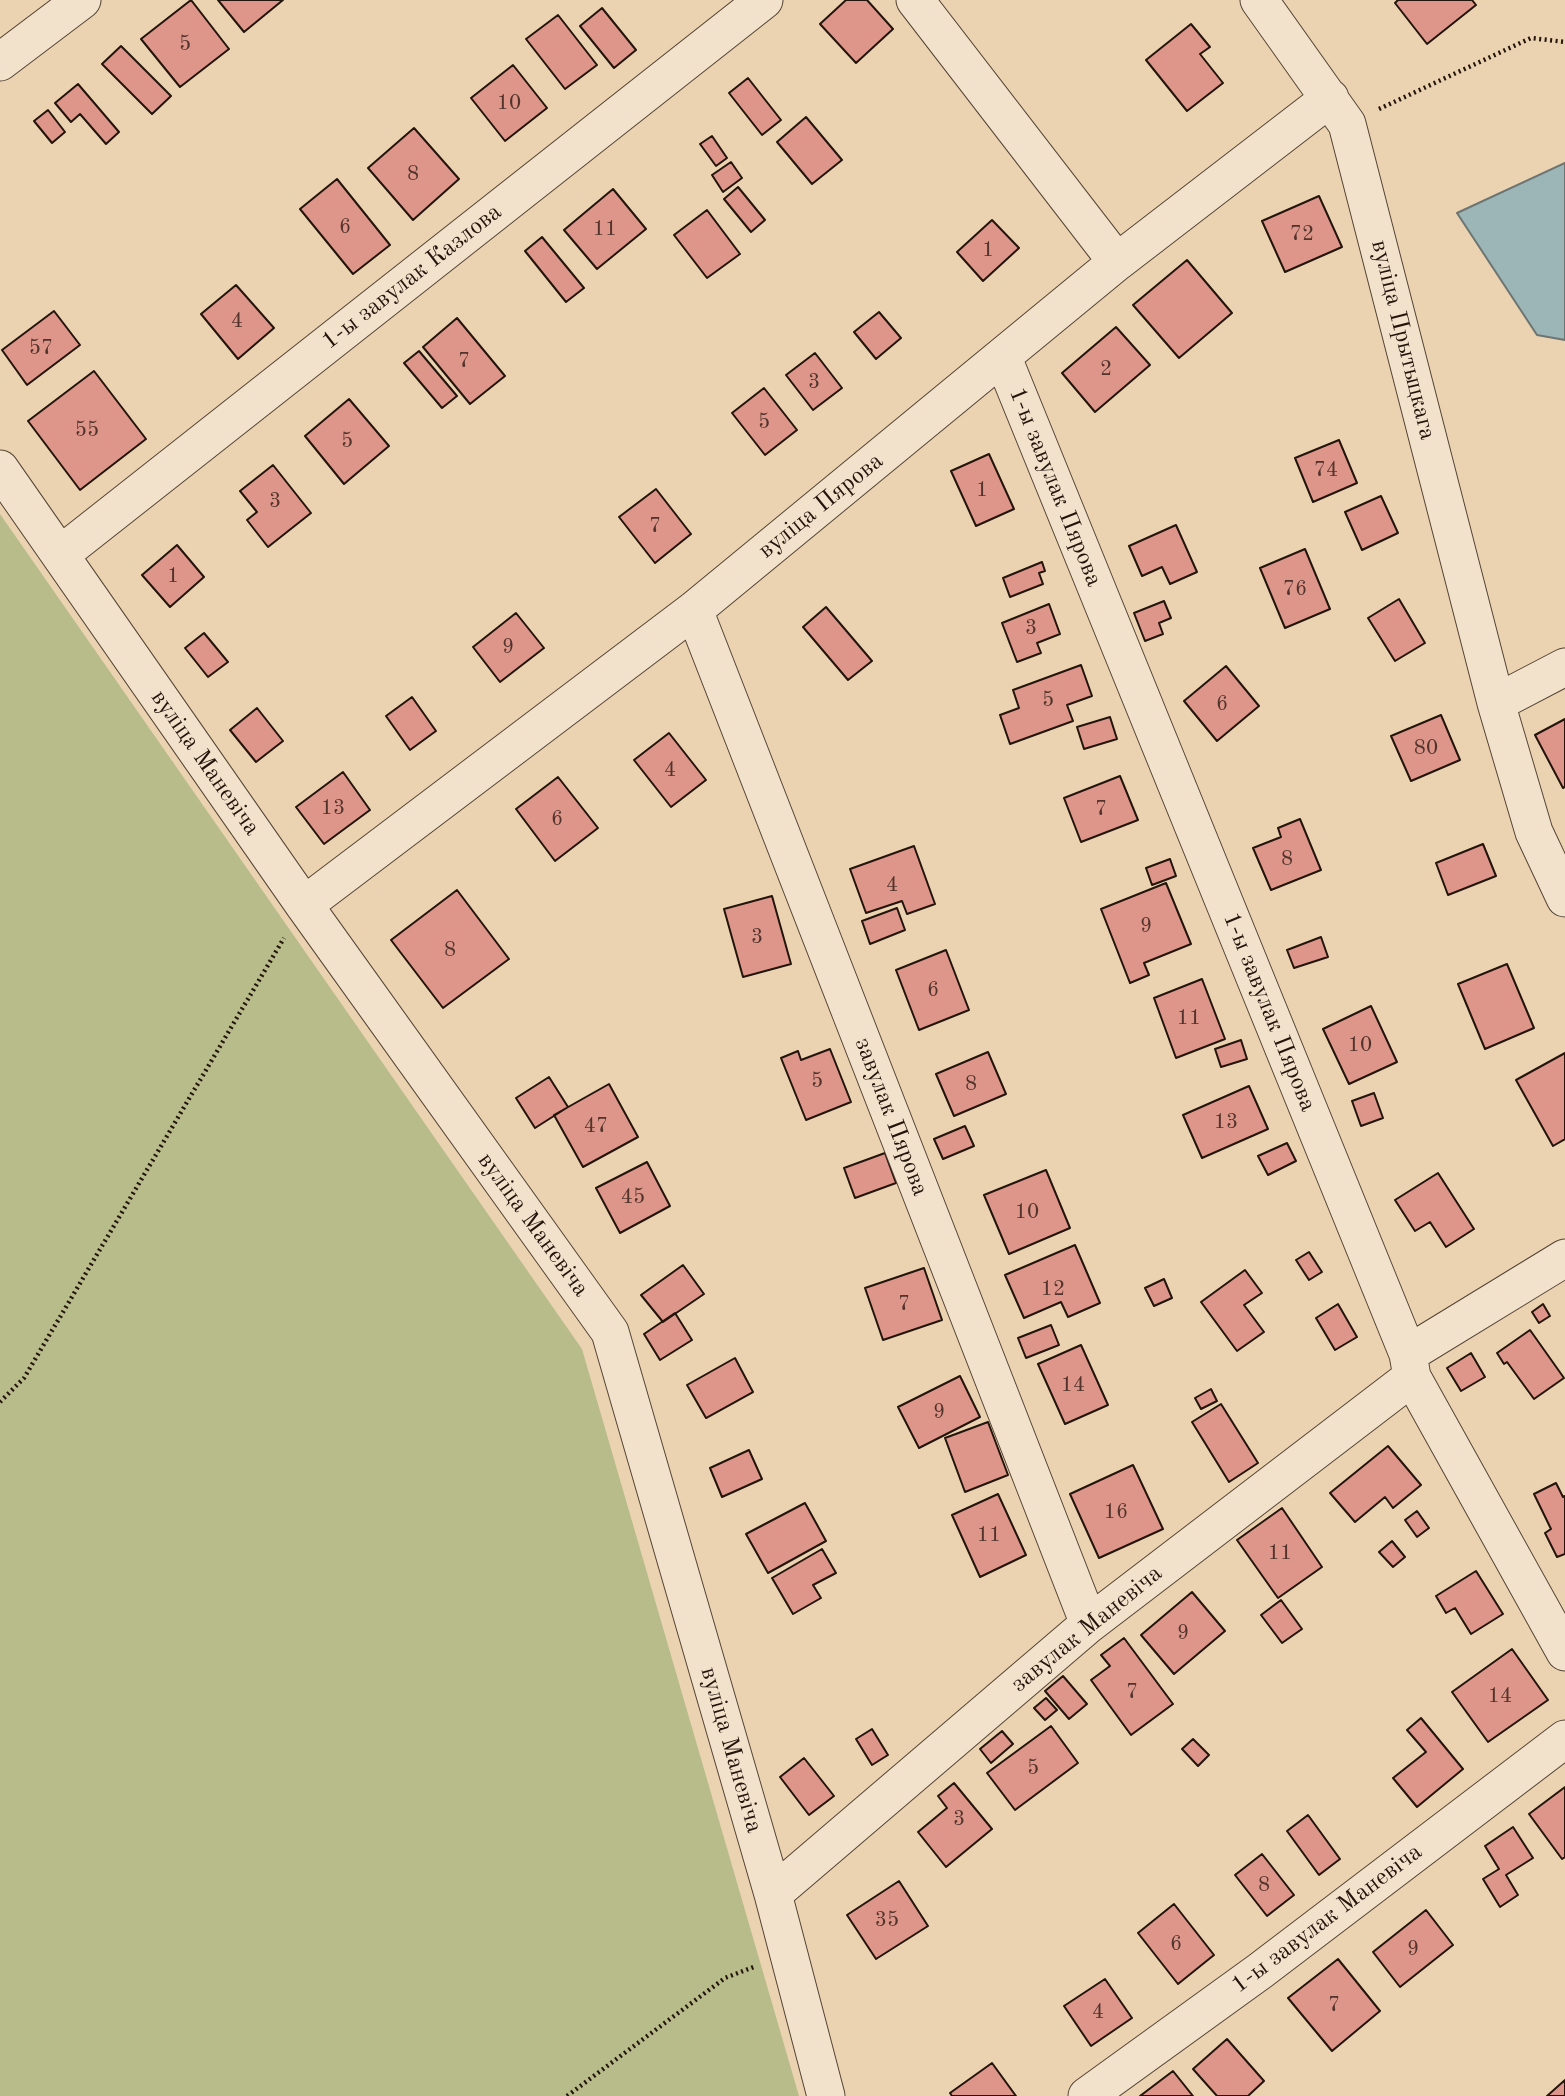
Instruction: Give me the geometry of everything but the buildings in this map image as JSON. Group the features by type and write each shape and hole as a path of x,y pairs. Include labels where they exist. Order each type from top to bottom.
{"street":[{"path":"0,62 82,0"},
{"name":"1-ы завулак Казлова","path":"61,554 764,0"},
{"path":"915,0 1117,262"},
{"name":"вуліца Прытыцкага","path":"1259,0 1338,111 1496,703 1534,832 1565,898"},
{"name":"вуліца Пярова","path":"304,905 694,610 1117,262 1338,111"},
{"name":"1-ы завулак Пярова","path":"1003,358 1410,1365 1565,1653"},
{"name":"вуліца Маневіча","path":"0,468 304,905 610,1332 773,1894 826,2096"},
{"name":"завулак Пярова","path":"694,610 1088,1624"},
{"path":"1496,703 1565,667"},
{"name":"завулак Маневіча","path":"773,1894 1088,1624 1410,1365 1565,1258"},
{"name":"1-ы завулак Маневіча","path":"1087,2096 1260,1971 1565,1739"}],"path":[{"path":"1338,111 1531,38 1565,42"},
{"path":"0,1402 24,1378 304,905"},
{"path":"567,2096 724,1978 789,1954"}],"green space":[{"path":"0,514 582,1349 799,2096 0,2096"}],"water":[{"path":"1565,163 1565,340 1537,335 1457,213"}]}
